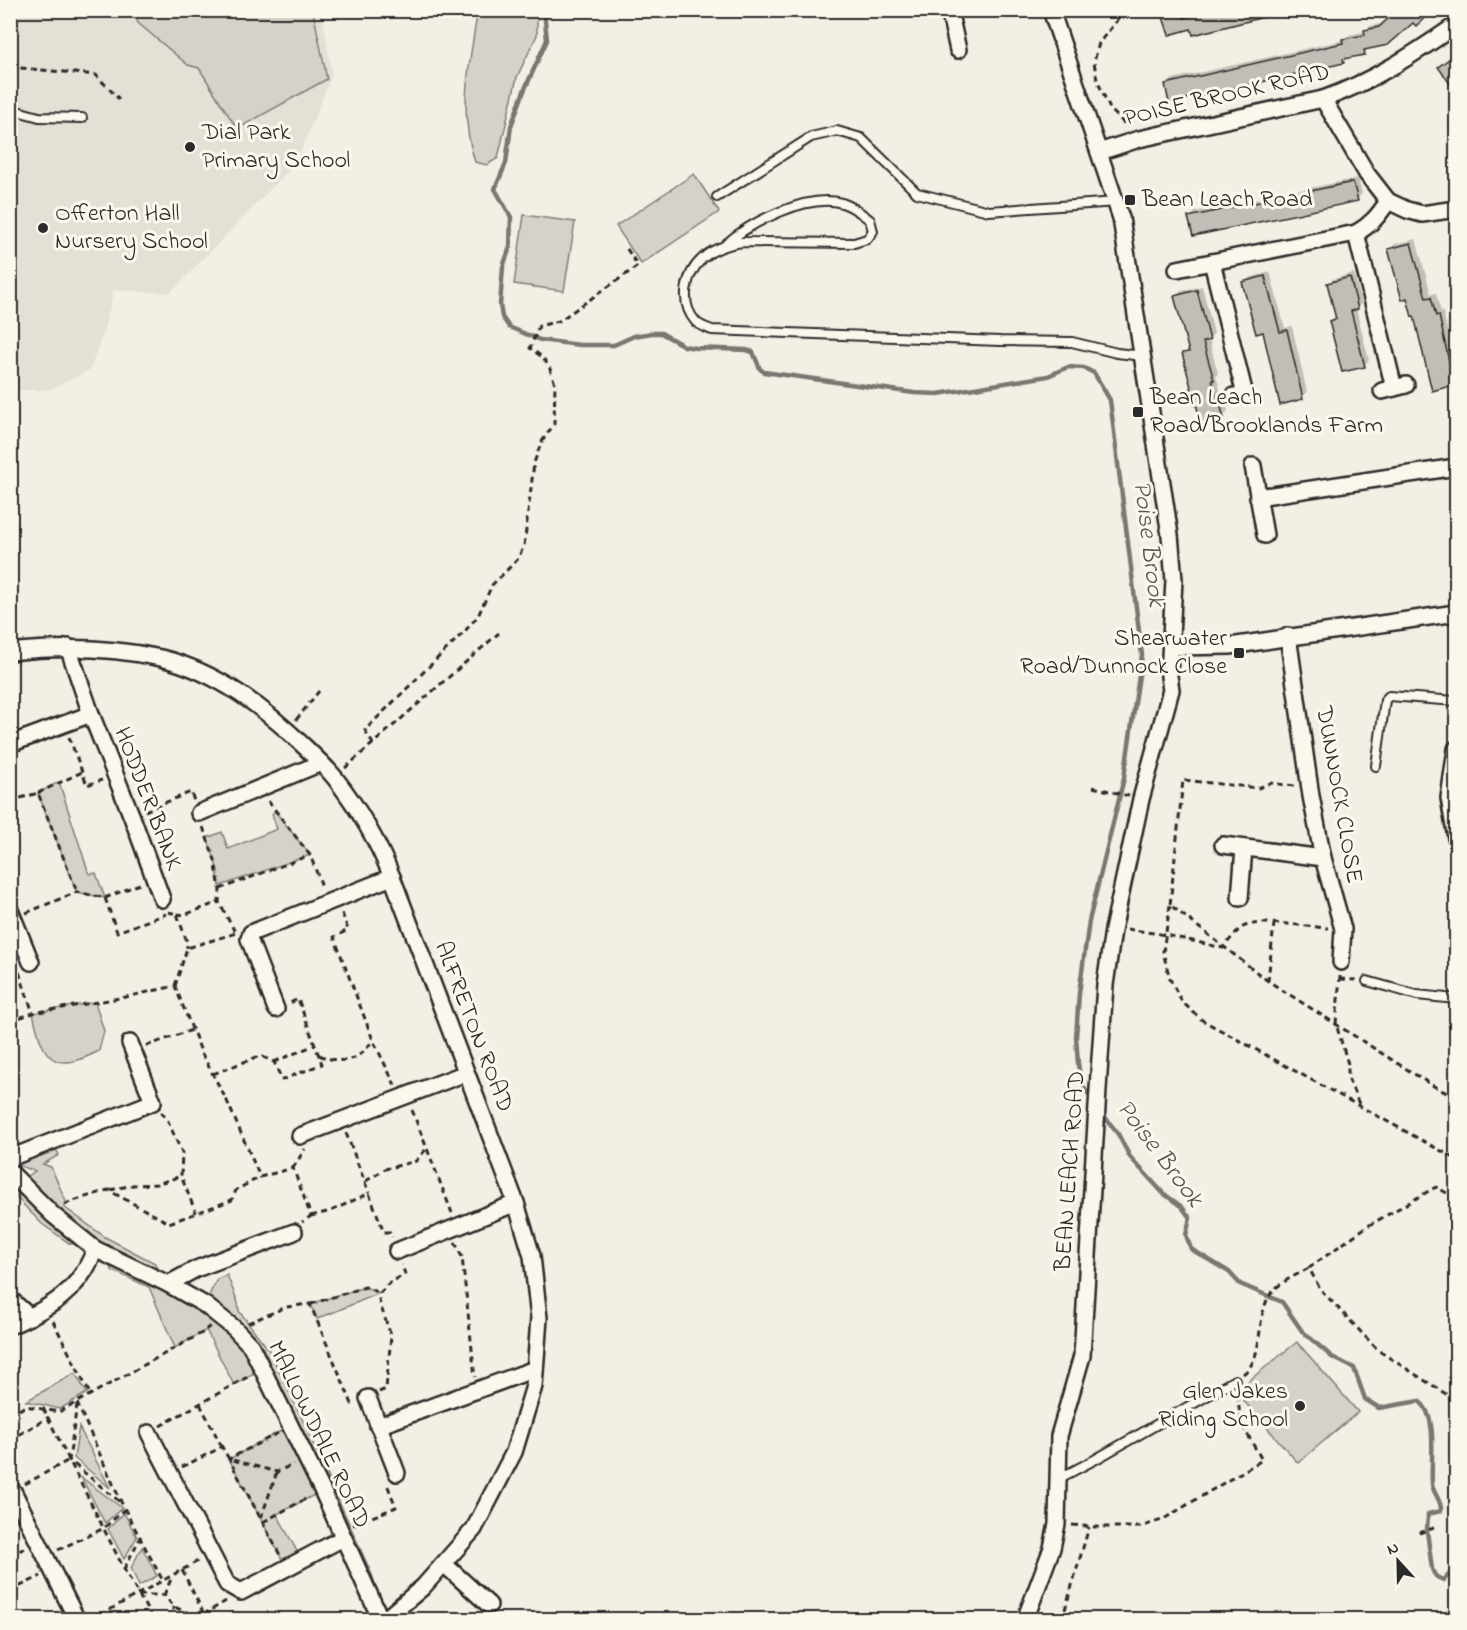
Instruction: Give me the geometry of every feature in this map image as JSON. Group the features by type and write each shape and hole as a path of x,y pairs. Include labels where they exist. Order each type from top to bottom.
{"street":[{"path":"949,10 958,50"},
{"name":"BEAN LEACH ROAD","path":"1025,1620 1052,1548 1057,1521 1059,1436 1082,1356 1095,1122 1106,985 1114,927 1141,799 1161,722 1161,710 1169,676 1174,580 1170,535 1117,202 1051,10"},
{"name":"POISE BROOK ROAD","path":"1099,152 1139,139 1323,99 1369,80 1456,25"},
{"path":"1323,99 1367,174 1388,201 1422,214 1456,209"},
{"path":"1177,269 1356,233 1377,218 1388,201"},
{"path":"1356,233 1394,388"},
{"path":"1212,262 1245,395"},
{"path":"1253,466 1265,535"},
{"path":"1258,497 1456,466"},
{"path":"1172,648 1230,646 1456,613"},
{"name":"DUNNOCK CLOSE","path":"1288,636 1311,796 1323,858 1343,929 1341,962"},
{"name":"ALFRETON ROAD","path":"10,652 68,647 105,648 162,659 218,681 248,698 288,731 335,778 364,819 380,848 392,877 516,1203 532,1256 539,1318 534,1386 514,1452 474,1529 423,1587 383,1620"},
{"name":"HODDER BANK","path":"68,647 91,714 165,906"},
{"name":"HODDER BANK","path":"10,744 91,714"},
{"path":"1456,749 1449,798 1456,838"},
{"path":"199,813 321,763"},
{"path":"1222,845 1323,858"},
{"path":"1240,898 1244,848"},
{"path":"276,1009 249,939 251,933 392,877"},
{"path":"12,914 31,962"},
{"path":"10,1158 153,1102 132,1047"},
{"path":"300,1136 466,1073"},
{"name":"MALLOWDALE ROAD","path":"10,1172 53,1215 95,1249 168,1284 205,1305 234,1328 251,1346 383,1620"},
{"path":"397,1251 516,1203"},
{"path":"168,1284 196,1269 294,1232"},
{"path":"10,1326 47,1309 58,1300 88,1268 95,1249"},
{"path":"10,1299 30,1317"},
{"path":"378,1426 535,1369"},
{"path":"368,1398 397,1473"},
{"path":"149,1432 226,1584 241,1592 341,1535"},
{"path":"13,1491 77,1620"},
{"path":"444,1564 489,1605"}],"lane":[{"path":"10,110 39,117 82,118"},
{"path":"717,198 811,137 837,131 861,138 917,193 989,211 1117,202"},
{"path":"726,244 742,242 854,243 867,239 873,231 870,220 841,202 803,205 751,224 726,244 703,258 690,274 686,288 687,308 697,323 712,330 1072,342 1117,353 1143,356"},
{"path":"1376,766 1385,700 1389,696 1456,701"},
{"path":"1367,981 1417,995 1456,999"},
{"path":"1058,1479 1235,1380"}],"path":[{"path":"1125,10 1099,43 1094,62 1097,81 1110,109 1139,139"},
{"path":"10,68 96,75 119,99"},
{"path":"373,744 365,729 465,631 478,615 492,585 517,560 525,546 534,463 541,443 554,424 555,384 549,366 531,348 538,326 559,321 638,266 625,246"},
{"path":"335,778 499,633"},
{"path":"288,731 319,691"},
{"path":"64,724 87,785"},
{"path":"10,801 38,793 82,772"},
{"path":"1311,796 1292,785 1271,783 1258,788 1183,780 1163,952 1170,979 1182,1002 1202,1020 1456,1159"},
{"path":"1093,787 1131,796"},
{"path":"264,788 269,802 310,855 348,930 334,937 373,1040 404,1096 427,1148 462,1257 477,1390"},
{"path":"132,816 191,792 214,860 220,889 219,902 234,932 249,939"},
{"path":"38,793 77,892"},
{"path":"220,889 310,855"},
{"path":"12,914 77,892 105,898 154,879"},
{"path":"105,898 117,932 165,906 177,914 184,915 219,902"},
{"path":"1170,905 1268,981 1430,1084 1456,1098"},
{"path":"177,914 187,948 175,986 192,1030 227,1101 260,1177"},
{"path":"1223,948 1245,926 1274,924 1343,929"},
{"path":"1268,981 1274,924"},
{"path":"1114,927 1166,935 1223,948"},
{"path":"187,948 234,932"},
{"path":"31,962 18,968 33,1013"},
{"path":"1341,962 1336,1024 1348,1064 1348,1078 1359,1106"},
{"path":"1340,979 1367,981"},
{"path":"10,1021 33,1013 175,986"},
{"path":"213,1074 263,1057 274,1062 282,1080 322,1064 298,999 276,1009"},
{"path":"132,1047 192,1030"},
{"path":"320,1055 334,1062 356,1058 373,1040"},
{"path":"274,1062 315,1045"},
{"path":"153,1102 167,1119 182,1154 181,1176 196,1213"},
{"path":"310,1304 352,1404 386,1389 391,1336 379,1301 380,1293 388,1284 405,1274 390,1232 384,1232 341,1120"},
{"path":"366,1182 385,1170 416,1161 427,1148"},
{"path":"108,1190 169,1223 232,1200 236,1190 260,1177 293,1168 311,1216"},
{"path":"53,1215 70,1202 108,1190 133,1185 157,1184 181,1176"},
{"path":"1057,1521 1089,1527 1140,1527 1162,1520 1262,1460 1241,1423 1235,1380 1248,1371 1256,1354 1266,1302 1272,1292 1366,1227 1436,1187 1456,1198"},
{"path":"294,1232 292,1226 311,1216 332,1211 369,1193"},
{"path":"1309,1268 1320,1289 1379,1351 1449,1396 1456,1414"},
{"path":"234,1328 286,1307 310,1304 365,1287 380,1293"},
{"path":"47,1309 90,1394"},
{"path":"10,1415 26,1406 59,1412 202,1334 220,1317"},
{"path":"149,1432 263,1368"},
{"path":"69,1460 77,1402"},
{"path":"77,1402 122,1504 163,1581"},
{"path":"200,1404 286,1567"},
{"path":"43,1408 124,1569 153,1620"},
{"path":"10,1440 49,1417"},
{"path":"230,1459 291,1426"},
{"path":"170,1474 222,1447"},
{"path":"230,1459 277,1472 306,1457"},
{"path":"13,1491 69,1460"},
{"path":"69,1460 122,1504"},
{"path":"262,1520 277,1472"},
{"path":"341,1535 396,1507 385,1478 397,1473"},
{"path":"262,1520 322,1490"},
{"path":"10,1591 104,1528 125,1509"},
{"path":"1062,1620 1089,1527"},
{"path":"1419,1533 1434,1528"},
{"path":"124,1569 141,1536"},
{"path":"91,1620 211,1554"},
{"path":"182,1570 204,1614"},
{"path":"164,1595 173,1575"},
{"path":"194,1620 241,1592"},
{"path":"138,1595 164,1595"},
{"path":"164,1595 174,1607 199,1617"},
{"path":"169,1620 174,1607"}],"shaded area":[{"name":"Dial Park Primary School","path":"11,11 322,11 332,75 296,163 170,293 114,290 103,333 90,370 49,390 11,390"},
{"path":"133,11 313,11 327,79 237,129 199,68 188,65 138,23"},
{"path":"480,11 537,11 537,35 517,77 498,158 487,165 475,162 470,143 466,106 471,53 477,15"},
{"path":"694,174 719,212 641,264 616,226"},
{"path":"524,215 575,222 564,291 514,284"},
{"path":"59,782 89,874 96,873 105,898 77,892 38,793"},
{"path":"275,811 310,855 220,886 215,860 207,838 222,832 228,849 277,829 272,814"},
{"path":"95,1002 104,1031 99,1051 70,1062 60,1062 52,1058 41,1042 33,1013"},
{"path":"52,1142 59,1155 43,1164 51,1167 67,1204 64,1207 105,1237 155,1263 168,1284 205,1304 217,1279 227,1275 239,1311 269,1350 305,1425 373,1577 382,1619 322,1491 277,1514 301,1559 286,1567 229,1459 290,1426 262,1368 234,1385 206,1330 175,1348 149,1287 113,1271 95,1249 69,1243 42,1224 11,1192 10,1172 19,1182 35,1171 11,1163"},
{"path":"365,1287 380,1293 317,1319 310,1304"},
{"name":"Glen Jakes Riding School","path":"1297,1342 1358,1412 1298,1463 1243,1400 1242,1386"},
{"path":"75,1373 87,1393 60,1409 26,1401"},
{"path":"79,1427 110,1488 74,1458"},
{"path":"81,1477 122,1508 105,1523"},
{"path":"124,1513 137,1537 124,1559 108,1529"},
{"path":"142,1547 157,1576 139,1586 131,1568"}],"building":[{"path":"1211,10 1275,10 1276,14 1193,35 1191,29 1169,35 1163,17 1182,12 1184,18"},
{"path":"1397,10 1433,10 1416,26 1413,23 1388,45 1364,50 1365,55 1343,59 1344,63 1169,103 1165,84 1343,43 1342,39 1365,35 1364,30 1379,27"},
{"path":"1456,54 1456,92 1438,67"},
{"path":"1353,182 1358,201 1193,236 1188,217"},
{"path":"1411,243 1426,298 1431,297 1436,316 1439,315 1454,385 1432,391 1414,316 1412,317 1407,298 1402,300 1388,249"},
{"path":"1265,276 1280,332 1287,330 1303,399 1280,405 1263,332 1256,334 1242,282"},
{"path":"1350,277 1358,309 1351,311 1365,367 1342,372 1329,321 1336,319 1327,283"},
{"path":"1197,290 1210,340 1203,342 1218,404 1220,404 1224,418 1201,423 1190,391 1192,391 1182,353 1189,352 1174,296"}],"waterway":[{"name":"Poise Brook","path":"544,10 547,40 511,126 506,163 495,189 511,217 510,247 503,267 500,305 502,317 509,327 540,340 580,345 614,345 634,336 661,333 684,346 753,352 760,369 764,372 914,393 938,394 1048,376 1068,367 1084,368 1094,373 1110,400 1142,655 1124,778 1089,921 1079,993 1076,1037 1078,1063 1085,1090 1093,1100"},
{"name":"Poise Brook","path":"1101,1112 1118,1134 1130,1157 1163,1193 1182,1207 1190,1218 1186,1235 1191,1249 1229,1272 1240,1284 1282,1302 1302,1331 1332,1357 1354,1368 1365,1399 1379,1408 1419,1401 1425,1408 1431,1428 1432,1484 1441,1507 1441,1511 1428,1514 1427,1531 1432,1569 1436,1576 1444,1580 1456,1567"}],"place":[{"name":"Dial Park Primary School","path":"190,147"},
{"name":"Bean Leach Road","path":"1130,200"},
{"name":"Offerton Hall Nursery School","path":"43,228"},
{"name":"Bean Leach Road/Brooklands Farm","path":"1138,412"},
{"name":"Shearwater Road/Dunnock Close","path":"1239,653"},
{"name":"Glen Jakes Riding School","path":"1300,1406"}]}
